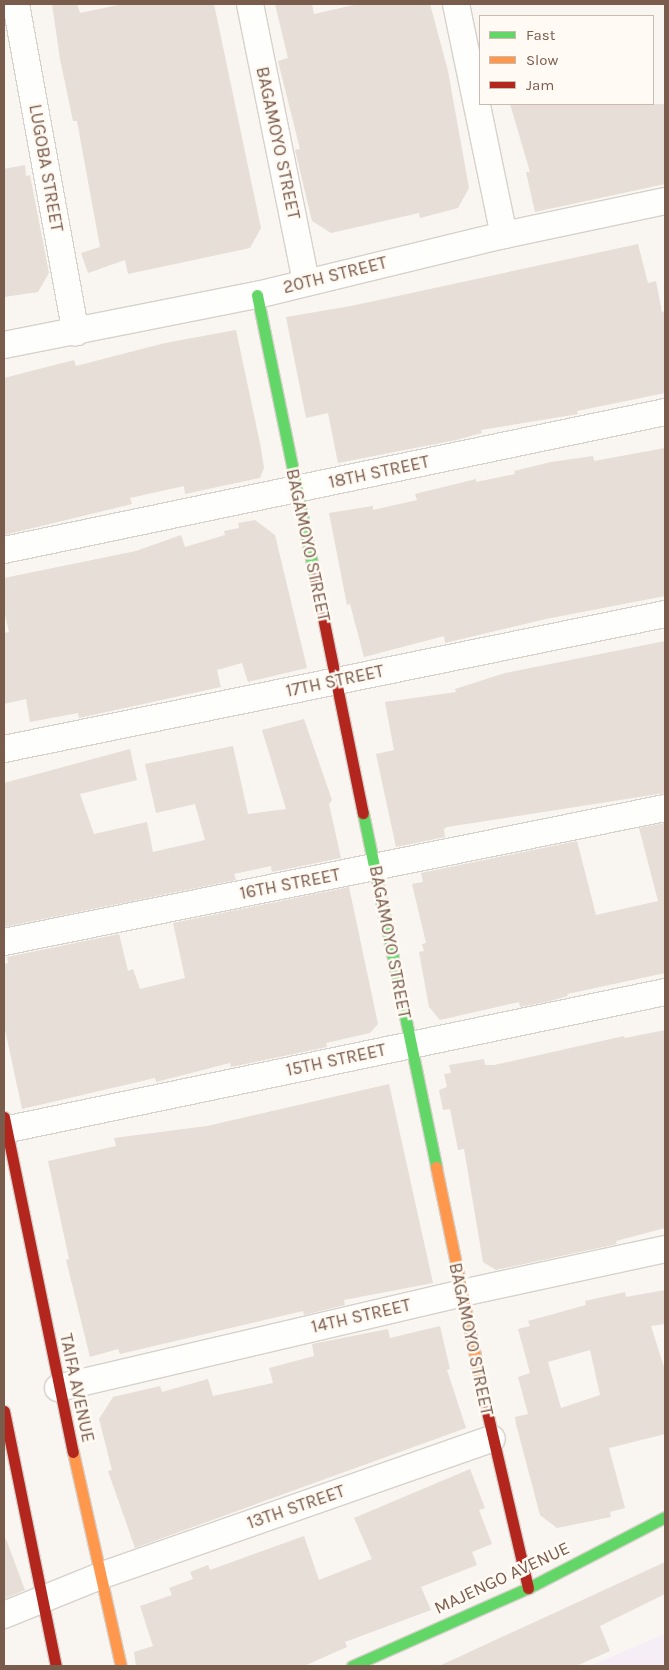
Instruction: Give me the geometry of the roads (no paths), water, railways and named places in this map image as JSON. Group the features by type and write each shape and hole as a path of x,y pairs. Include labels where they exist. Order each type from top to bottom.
{"street":[{"name":"LUGOBA STREET","path":"16,4 76,333"},
{"name":"BAGAMOYO STREET","path":"250,4 306,282"},
{"path":"456,4 504,235"},
{"name":"20TH STREET","path":"4,345 76,333 257,295 504,235 665,201"},
{"name":"BAGAMOYO STREET","path":"257,295 492,1439 528,1588"},
{"name":"18TH STREET","path":"4,550 665,412"},
{"name":"17TH STREET","path":"4,749 665,614"},
{"name":"16TH STREET","path":"4,942 665,808"},
{"name":"15TH STREET","path":"5,1125 665,992"},
{"name":"TAIFA AVENUE","path":"5,1125 58,1388 121,1666"},
{"name":"14TH STREET","path":"58,1388 462,1293 665,1249"},
{"path":"4,1411 56,1666"},
{"name":"13TH STREET","path":"4,1616 100,1576 492,1439"},
{"name":"MAJENGO AVENUE","path":"352,1666 528,1588 665,1517"}]}
